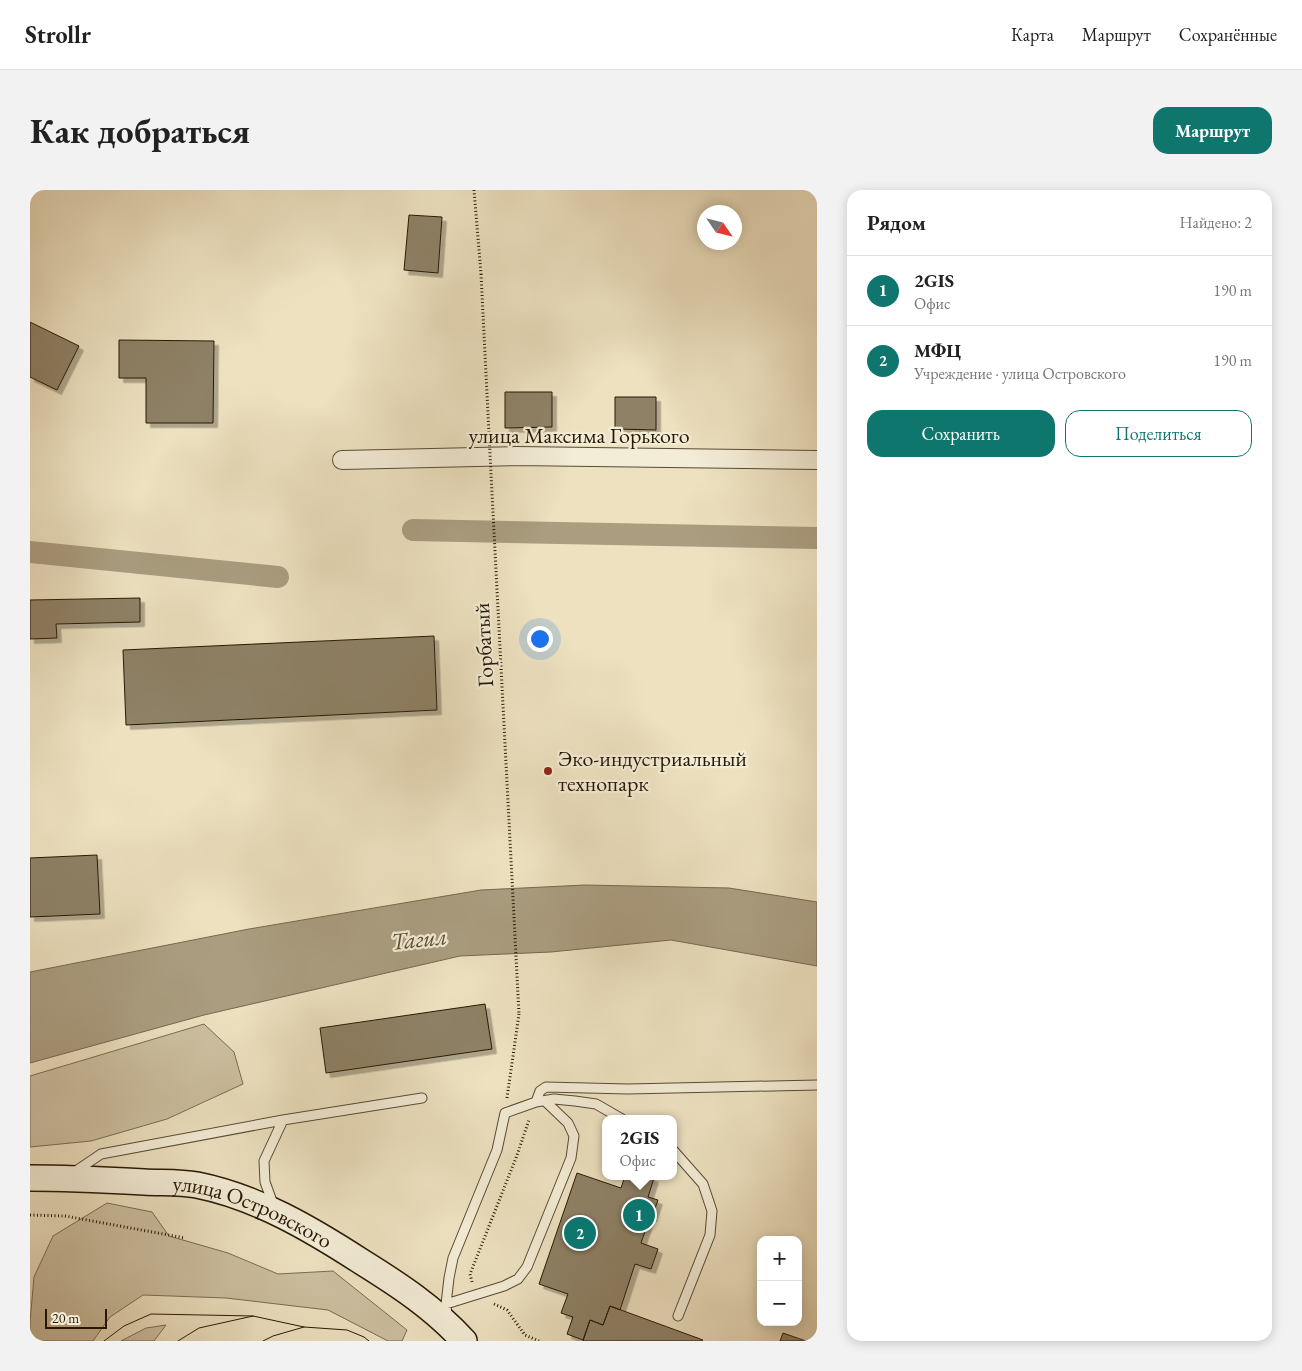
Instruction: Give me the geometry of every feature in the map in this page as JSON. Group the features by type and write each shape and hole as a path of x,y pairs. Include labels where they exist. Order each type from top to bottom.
{"main road":[{"name":"улица Островского","path":"30,1178 66,1178 196,1185 228,1193 262,1206 320,1235 420,1300 448,1323 464,1341"}],"street":[{"name":"улица Максима Горького","path":"342,460 516,456 817,460"}],"lane":[{"path":"448,1323 476,1295 504,1286 518,1279 527,1267 571,1158 574,1136 568,1123 541,1102 540,1092 546,1087 628,1089 817,1085"},
{"path":"66,1178 101,1154 283,1120 422,1098"},
{"path":"448,1323 449,1278 453,1258 497,1150 505,1113 554,1099 596,1104 615,1115"},
{"path":"283,1120 264,1161 265,1182 273,1204 285,1217"},
{"path":"677,1155 703,1184 712,1211 710,1235 678,1316"}],"path":[{"name":"Горбатый","path":"474,190 482,274 490,465 519,1014 505,1113"},
{"path":"539,1341 525,1335 507,1310 476,1295 470,1274 516,1158 541,1102"},
{"path":"30,1216 65,1216 185,1238"}],"shaded area":[{"path":"204,1024 234,1052 243,1084 167,1119 91,1141 30,1147 30,1076"},
{"path":"107,1203 152,1212 169,1236 228,1253 278,1274 333,1271 407,1330 402,1341 388,1341 328,1310 226,1298 143,1295 110,1317 93,1341 30,1341 34,1277 53,1236"},
{"path":"166,1325 154,1341 121,1341 146,1328"}],"water":[{"name":"Тагил","path":"585,885 729,888 817,902 817,966 671,940 551,952 460,956 204,1015 30,1063 30,972 249,929 481,890"}],"building":[{"path":"409,215 442,217 438,273 404,270"},
{"path":"30,322 79,346 57,390 30,377"},
{"path":"119,340 214,341 213,423 146,423 146,378 119,378"},
{"path":"505,392 552,392 552,427 505,428"},
{"path":"615,397 656,397 656,430 615,429"},
{"path":"140,598 140,622 56,624 57,638 30,639 30,600"},
{"path":"434,636 437,710 126,725 123,650"},
{"path":"97,855 100,914 30,917 30,858"},
{"path":"485,1004 492,1049 326,1073 320,1028"},
{"path":"577,1173 621,1188 624,1180 653,1180 648,1197 658,1200 641,1243 658,1249 651,1269 635,1264 620,1310 610,1306 603,1325 590,1320 583,1340 567,1334 573,1317 561,1313 568,1294 539,1284"},
{"path":"610,1306 703,1340 583,1341 590,1320 603,1325"},
{"path":"783,1333 806,1341 780,1341"}],"waterway":[{"path":"413,530 817,538"},
{"path":"30,552 278,577"}],"tram line":[{"path":"104,1341 124,1326 151,1314 253,1316"},
{"path":"178,1341 199,1328 253,1316 304,1327"},
{"path":"263,1341 273,1336 304,1327 347,1330 369,1341"}],"place":[{"name":"Эко-индустриальный технопарк","path":"548,771"},
{"name":"2GIS","path":"639,1215"},
{"name":"МФЦ","path":"580,1233"}]}
